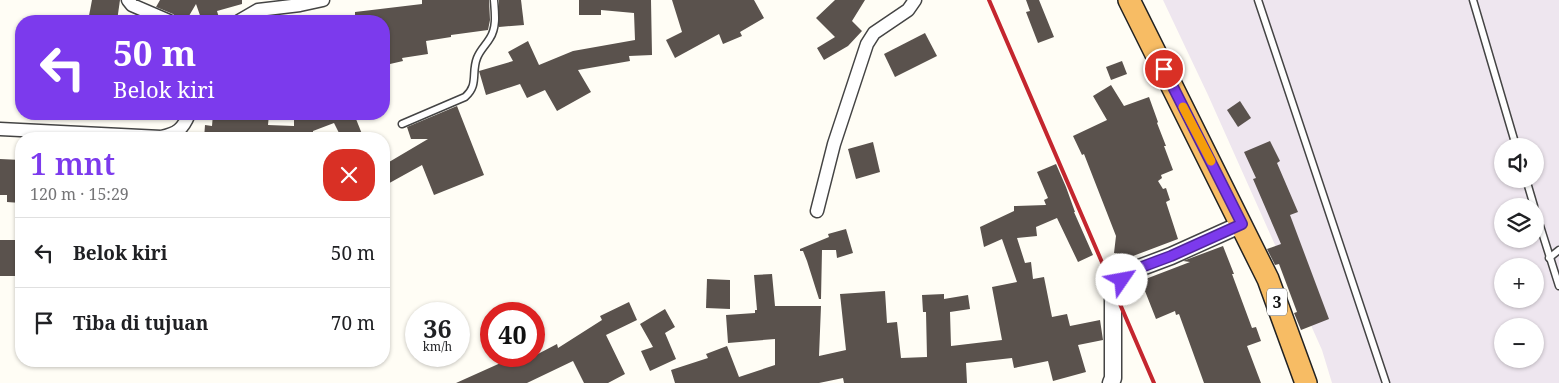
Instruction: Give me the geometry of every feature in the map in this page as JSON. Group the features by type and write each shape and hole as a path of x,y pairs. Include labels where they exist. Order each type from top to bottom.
{"highway":[{"name":"3","path":"1129,0 1268,279 1306,383"}],"street":[{"path":"128,0 132,6 154,15"},
{"path":"247,15 258,10 300,2 323,0"},
{"path":"817,211 834,144 867,44 874,33 908,10 915,0"},
{"path":"178,132 181,130 186,120"},
{"path":"0,128 72,132"},
{"path":"1111,383 1113,378 1112,289 1131,271 1171,256 1242,224"}],"lane":[{"path":"402,124 465,97 471,92 477,58 490,39 494,29 494,0"},
{"path":"1258,0 1386,383"},
{"path":"1473,0 1514,138"},
{"path":"1544,241 1559,286"},
{"path":"1549,258 1559,250"}],"shaded area":[{"path":"1163,0 1559,0 1559,383 1332,383 1322,350 1208,95"}],"building":[{"path":"92,0 120,0 118,15 89,15"},
{"path":"160,0 242,0 242,4 217,11 218,15 200,15 196,4 190,15 174,15 156,7"},
{"path":"422,0 489,0 490,20 488,30 451,35 451,37 426,41 428,54 402,58 403,61 390,64 390,15 355,15 355,12 422,4"},
{"path":"499,0 521,0 524,25 499,27"},
{"path":"579,0 651,0 652,55 629,56 630,61 578,70 591,92 557,111 545,90 527,98 520,84 486,95 479,71 513,61 508,52 528,41 539,65 573,51 635,40 634,13 601,10 601,15 579,15"},
{"path":"672,0 754,0 764,18 740,32 742,36 723,44 719,34 675,58 666,40 682,32"},
{"path":"835,0 865,0 852,21 862,31 848,46 824,60 817,48 835,37 816,18"},
{"path":"1026,0 1039,0 1054,37 1038,43 1026,12 1030,11"},
{"path":"925,33 937,56 895,77 884,54"},
{"path":"1122,61 1127,74 1111,80 1106,67"},
{"path":"1111,85 1124,106 1149,97 1173,170 1161,175 1162,178 1158,181 1163,189 1166,188 1170,200 1166,202 1178,239 1133,256 1114,253 1116,236 1084,154 1082,155 1073,136 1107,120 1093,96"},
{"path":"1240,101 1251,118 1238,127 1227,110"},
{"path":"457,106 484,175 434,195 422,165 390,183 390,161 428,139 411,139 407,127"},
{"path":"212,120 268,120 268,125 294,126 294,120 356,120 361,132 338,132 334,123 313,132 204,132 205,125 212,126"},
{"path":"1270,141 1280,161 1277,163 1298,212 1290,215 1329,319 1301,330 1294,313 1297,312 1279,264 1275,265 1267,249 1281,244 1253,179 1256,178 1244,152"},
{"path":"873,142 880,172 856,179 848,149"},
{"path":"0,159 15,160 15,203 7,202 7,195 0,195"},
{"path":"1056,164 1093,255 1078,262 1057,218 1036,227 1037,236 1017,238 1025,263 1031,262 1033,279 1044,277 1052,317 1067,314 1070,326 1100,320 1103,340 1078,345 1086,372 1053,381 1048,361 1014,368 1012,358 966,363 967,383 844,383 843,378 819,383 675,383 671,370 708,358 706,354 727,346 739,377 775,365 775,339 728,343 726,315 755,313 755,310 757,310 754,275 772,274 775,306 821,306 819,356 846,350 840,294 885,291 887,323 897,322 901,358 927,357 926,312 923,312 922,295 944,294 944,299 968,295 970,309 950,312 951,346 1002,340 992,287 1017,282 1002,239 984,247 980,227 1014,211 1014,206 1046,205 1044,200 1048,198 1037,172"},
{"path":"846,229 853,253 837,258 836,250 822,250 821,299 819,299 807,261 803,251 800,251 800,249 829,237 828,234"},
{"path":"0,240 15,240 15,276 0,276"},
{"path":"1223,246 1252,328 1256,327 1261,341 1247,346 1261,383 1204,383 1179,314 1176,315 1175,311 1156,319 1143,286 1143,280 1190,262 1183,261"},
{"path":"707,279 730,280 730,309 706,308"},
{"path":"629,302 637,320 606,335 625,374 608,383 584,383 573,361 527,383 456,383 492,367 545,367 545,350 557,344 558,348 602,320 600,316"},
{"path":"665,309 675,327 665,333 676,359 650,371 641,351 653,347 640,324"}],"railway":[{"path":"989,0 1154,383"}],"slow traffic":[{"path":"1183,107 1211,161"}],"route":[{"path":"1122,280 1131,271 1171,256 1242,224 1164,69"}]}
